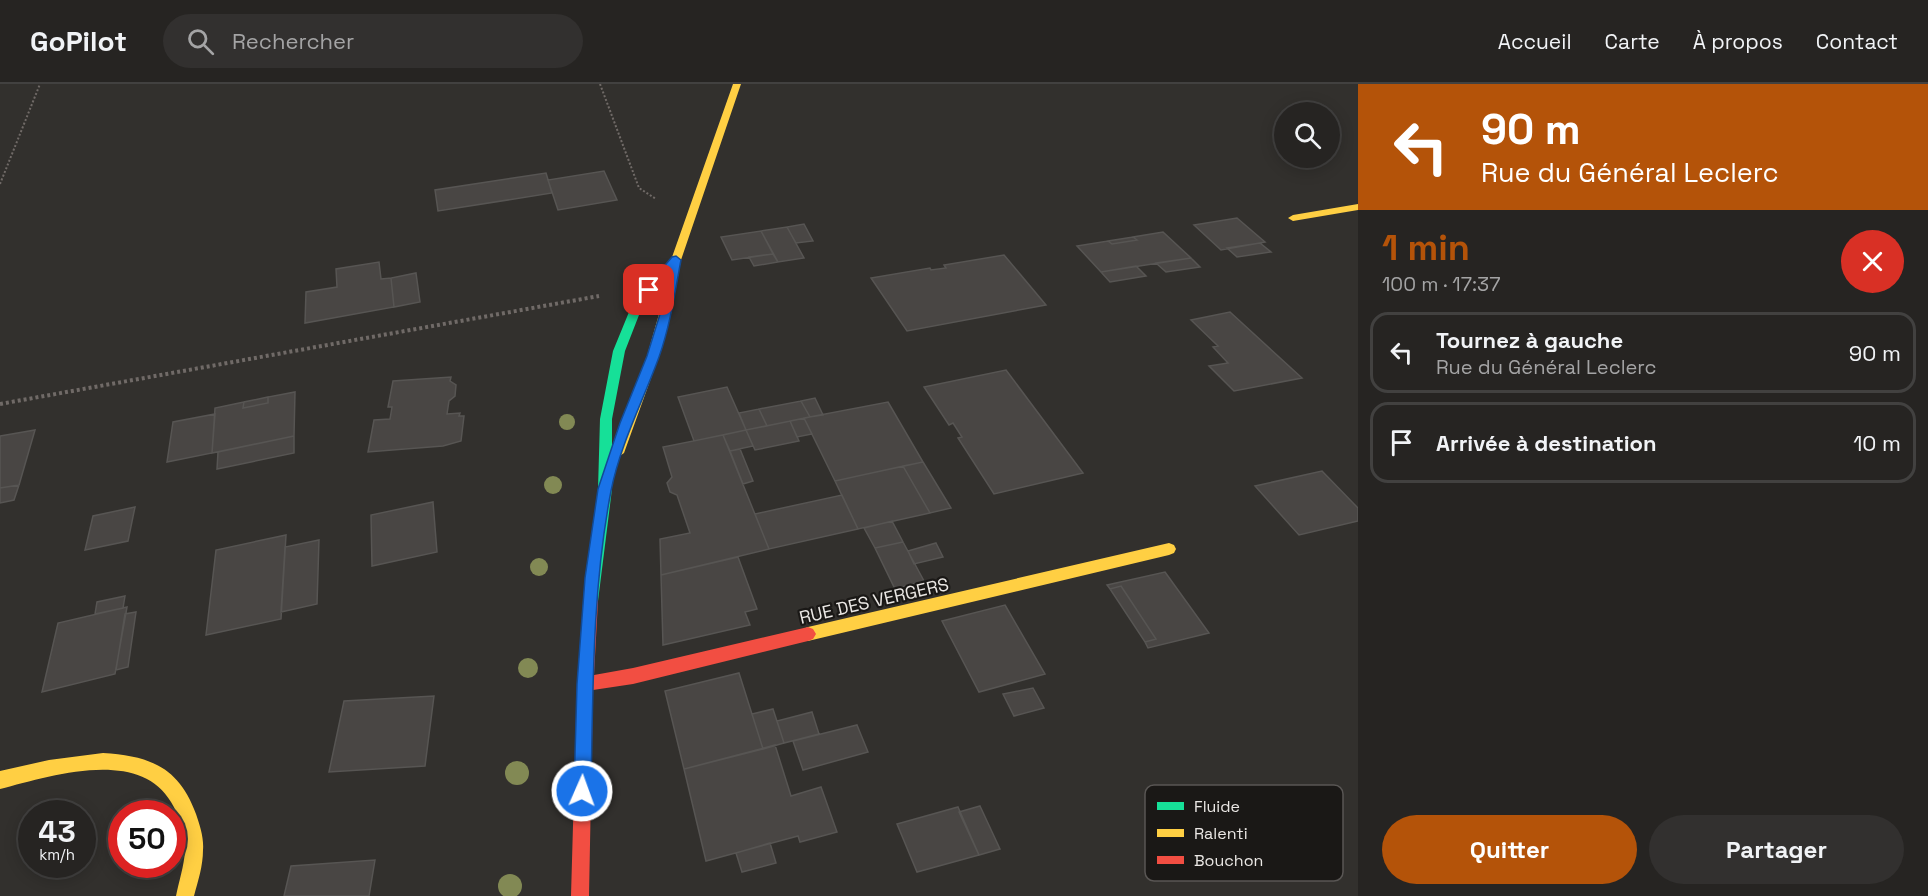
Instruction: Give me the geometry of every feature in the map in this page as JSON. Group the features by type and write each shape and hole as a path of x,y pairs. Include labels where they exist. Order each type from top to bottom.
{"main road":[{"path":"605,489 626,423 653,356 665,314 676,260 737,84"},
{"path":"1293,218 1358,207"},
{"path":"580,896 585,684 593,578 605,489 606,419 619,351 633,315 649,290 676,260"},
{"name":"RUE DES VERGERS","path":"585,684 645,673 1170,549"},
{"path":"0,780 100,760 141,764 169,779 186,805 194,849 185,896"}],"path":[{"path":"0,184 40,84"},
{"path":"600,84 639,188 665,206 692,217"},
{"path":"0,404 632,290 649,290"}],"building":[{"path":"604,171 617,200 558,210 548,180"},
{"path":"546,173 552,193 438,211 435,190"},
{"path":"1237,218 1265,242 1221,250 1194,225"},
{"path":"804,224 813,241 796,243 787,227"},
{"path":"787,227 804,258 778,262 761,231"},
{"path":"761,231 773,254 732,260 721,237"},
{"path":"1163,232 1191,258 1101,272 1077,246 1108,241 1112,244 1137,240 1133,237"},
{"path":"1133,237 1137,240 1112,244 1108,241"},
{"path":"1260,243 1271,252 1237,257 1227,248"},
{"path":"773,254 778,262 754,266 749,257"},
{"path":"1004,255 1046,305 907,331 871,278 930,268 931,270 946,268 944,265"},
{"path":"1191,258 1200,267 1166,272 1156,263"},
{"path":"379,262 381,279 391,278 394,307 305,323 306,292 337,287 336,269"},
{"path":"1136,266 1146,276 1110,282 1101,272"},
{"path":"416,273 420,302 394,307 391,278"},
{"path":"1230,312 1302,378 1234,391 1209,366 1228,363 1213,347 1218,346 1191,320"},
{"path":"1006,370 1083,473 994,494 958,438 962,437 953,423 949,425 924,387"},
{"path":"451,377 450,381 456,385 455,396 449,401 447,414 460,413 459,416 464,416 461,441 443,446 368,452 374,420 390,419 392,407 388,407 393,381"},
{"path":"727,387 746,430 694,441 678,397"},
{"path":"295,392 294,436 212,453 215,408 244,402 243,408 268,403 268,397"},
{"path":"268,397 268,403 243,408 244,402"},
{"path":"815,398 823,415 810,417 801,401"},
{"path":"801,401 810,417 767,426 759,409"},
{"path":"888,402 923,462 835,481 804,418"},
{"path":"759,409 767,426 746,430 739,413"},
{"path":"215,414 212,453 167,462 173,422"},
{"path":"804,418 812,434 797,437 790,421"},
{"path":"790,421 799,441 755,450 746,430"},
{"path":"35,430 19,485 0,488 0,436"},
{"path":"746,430 753,446 730,451 723,435"},
{"path":"723,435 769,549 661,575 660,539 690,533 677,495 670,492 667,483 672,477 663,447"},
{"path":"294,436 294,453 217,469 218,452"},
{"path":"740,449 753,481 743,484 730,451"},
{"path":"923,462 951,508 930,513 903,466"},
{"path":"903,466 930,513 858,529 835,481"},
{"path":"1322,471 1358,508 1358,521 1299,535 1255,486"},
{"path":"19,485 14,500 0,503 0,488"},
{"path":"842,495 858,529 769,549 755,514"},
{"path":"433,502 437,552 372,566 371,515"},
{"path":"135,507 128,541 85,550 93,516"},
{"path":"892,521 903,542 875,548 864,528"},
{"path":"286,535 281,619 206,635 216,550"},
{"path":"319,540 317,604 281,612 285,547"},
{"path":"903,542 924,581 895,589 875,548"},
{"path":"936,543 943,557 914,564 908,551"},
{"path":"738,557 757,609 745,612 750,625 663,645 661,575"},
{"path":"1165,572 1209,633 1148,648 1145,642 1156,639 1121,586 1110,589 1107,585"},
{"path":"1121,586 1156,639 1145,642 1110,589"},
{"path":"125,596 123,608 95,614 97,602"},
{"path":"1005,605 1045,674 979,692 942,621"},
{"path":"127,607 115,674 42,692 58,623"},
{"path":"136,612 128,667 116,670 125,614"},
{"path":"739,673 763,749 684,769 665,691"},
{"path":"1033,688 1044,708 1014,716 1003,694"},
{"path":"434,696 425,766 329,772 344,701"},
{"path":"773,709 784,743 763,749 752,714"},
{"path":"812,712 819,734 784,743 777,721"},
{"path":"857,725 868,752 803,770 793,741"},
{"path":"775,745 791,796 821,787 837,832 800,842 798,836 706,861 684,769"},
{"path":"980,806 1000,849 979,855 959,812"},
{"path":"958,807 979,855 917,872 897,824"},
{"path":"770,843 776,863 742,872 736,853"},
{"path":"375,860 369,896 284,896 291,866"}],"traffic: fast":[{"path":"591,601 605,489 606,419 619,351 633,315 649,290 676,260"}],"traffic: slow":[{"path":"617,453 653,356 665,314 676,260 737,84"},
{"path":"1293,218 1358,207"},
{"path":"808,634 1169,549"},
{"path":"0,780 76,763 103,761 129,763 152,770 171,785 184,807 194,840 192,868 185,896"}],"traffic: jam":[{"path":"580,896 585,684 591,601"},
{"path":"585,684 633,676 808,634"}],"route":[{"path":"582,791 585,684 593,578 605,489 626,423 653,356 665,314 676,260 649,290"}]}
